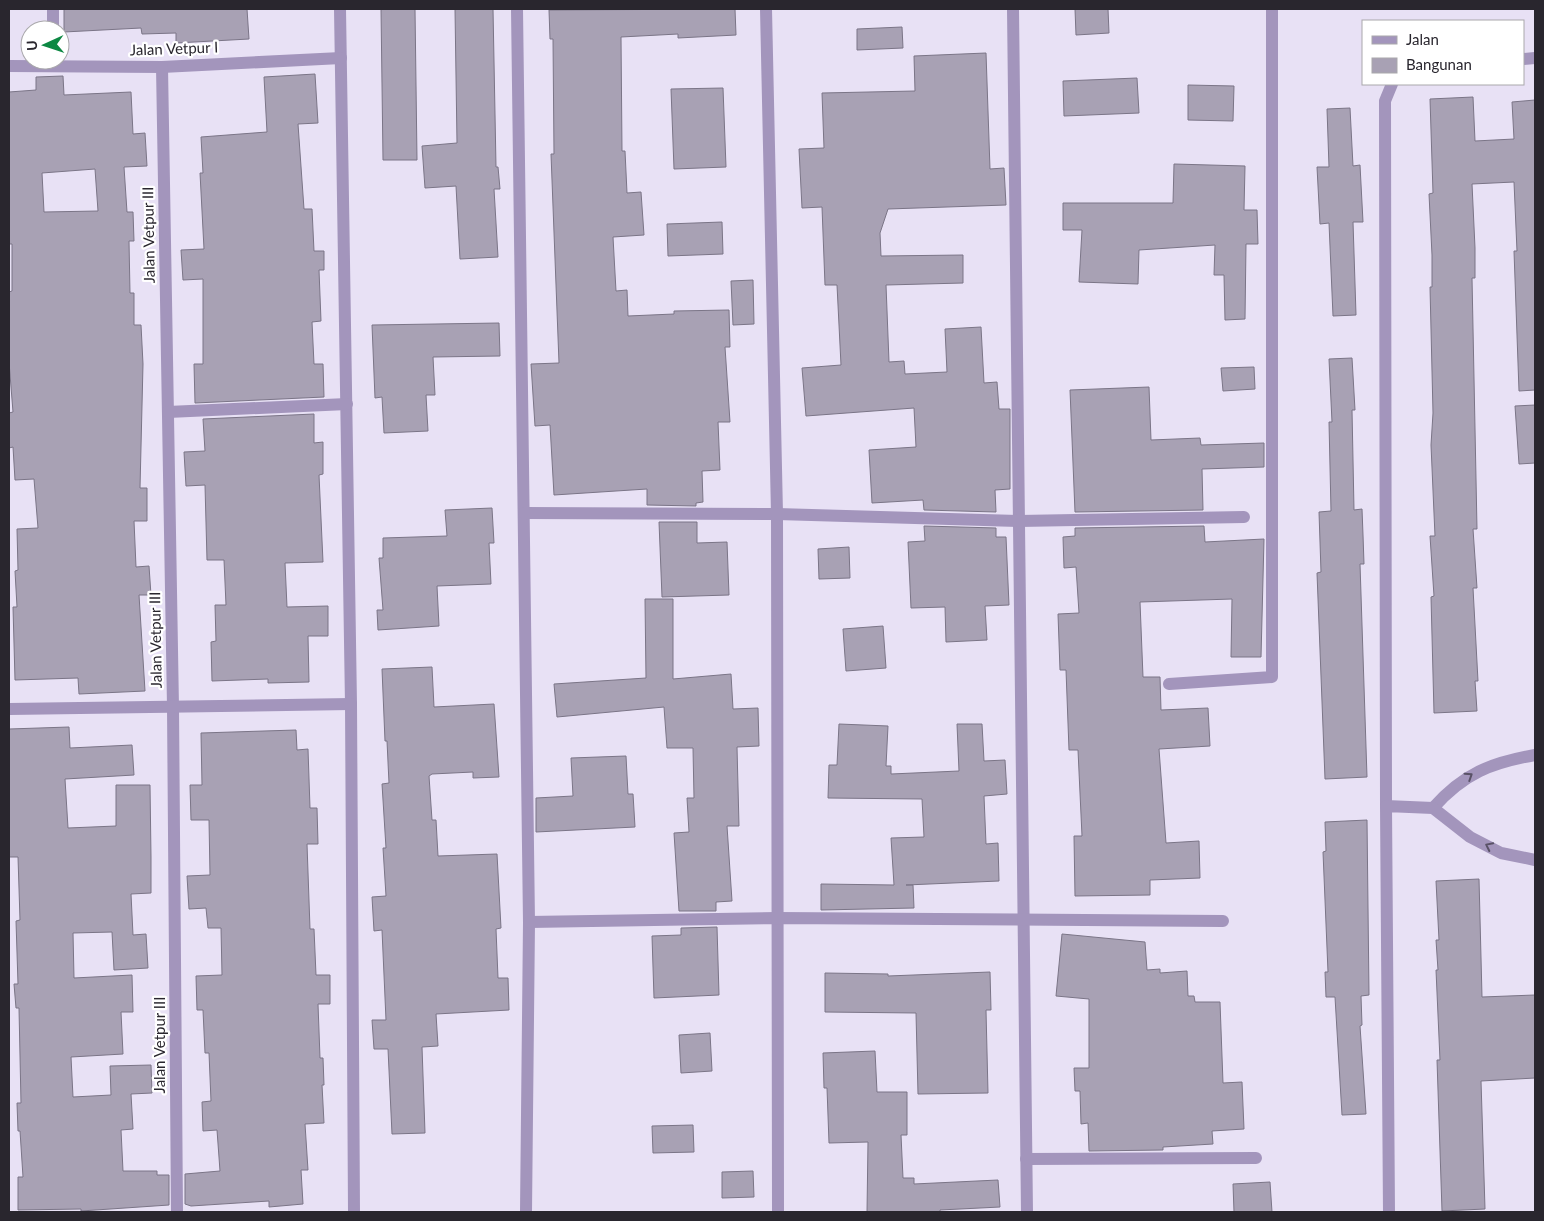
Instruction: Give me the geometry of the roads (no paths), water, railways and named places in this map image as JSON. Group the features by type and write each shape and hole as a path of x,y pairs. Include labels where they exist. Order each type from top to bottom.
{"street":[{"path":"340,9 351,704 354,1212"},
{"path":"517,9 529,922 526,1212"},
{"path":"766,9 777,514 778,1212"},
{"path":"1013,9 1027,1212"},
{"path":"1169,684 1272,677 1272,9"},
{"name":"Jalan Vetpur I","path":"70,64 162,67 341,58"},
{"name":"Jalan Vetpur III","path":"162,67 173,707 177,1212"},
{"path":"1389,1212 1386,806 1385,100 1392,85"},
{"path":"168,412 347,404"},
{"path":"524,513 777,514 1019,521 1244,517"},
{"path":"9,709 351,704"},
{"path":"1433,808 1448,791 1474,772 1503,761 1535,755"},
{"path":"1386,806 1433,808 1470,837 1501,852 1535,860"},
{"path":"529,922 777,918 1223,921"},
{"path":"1026,1158 1256,1158"}]}
